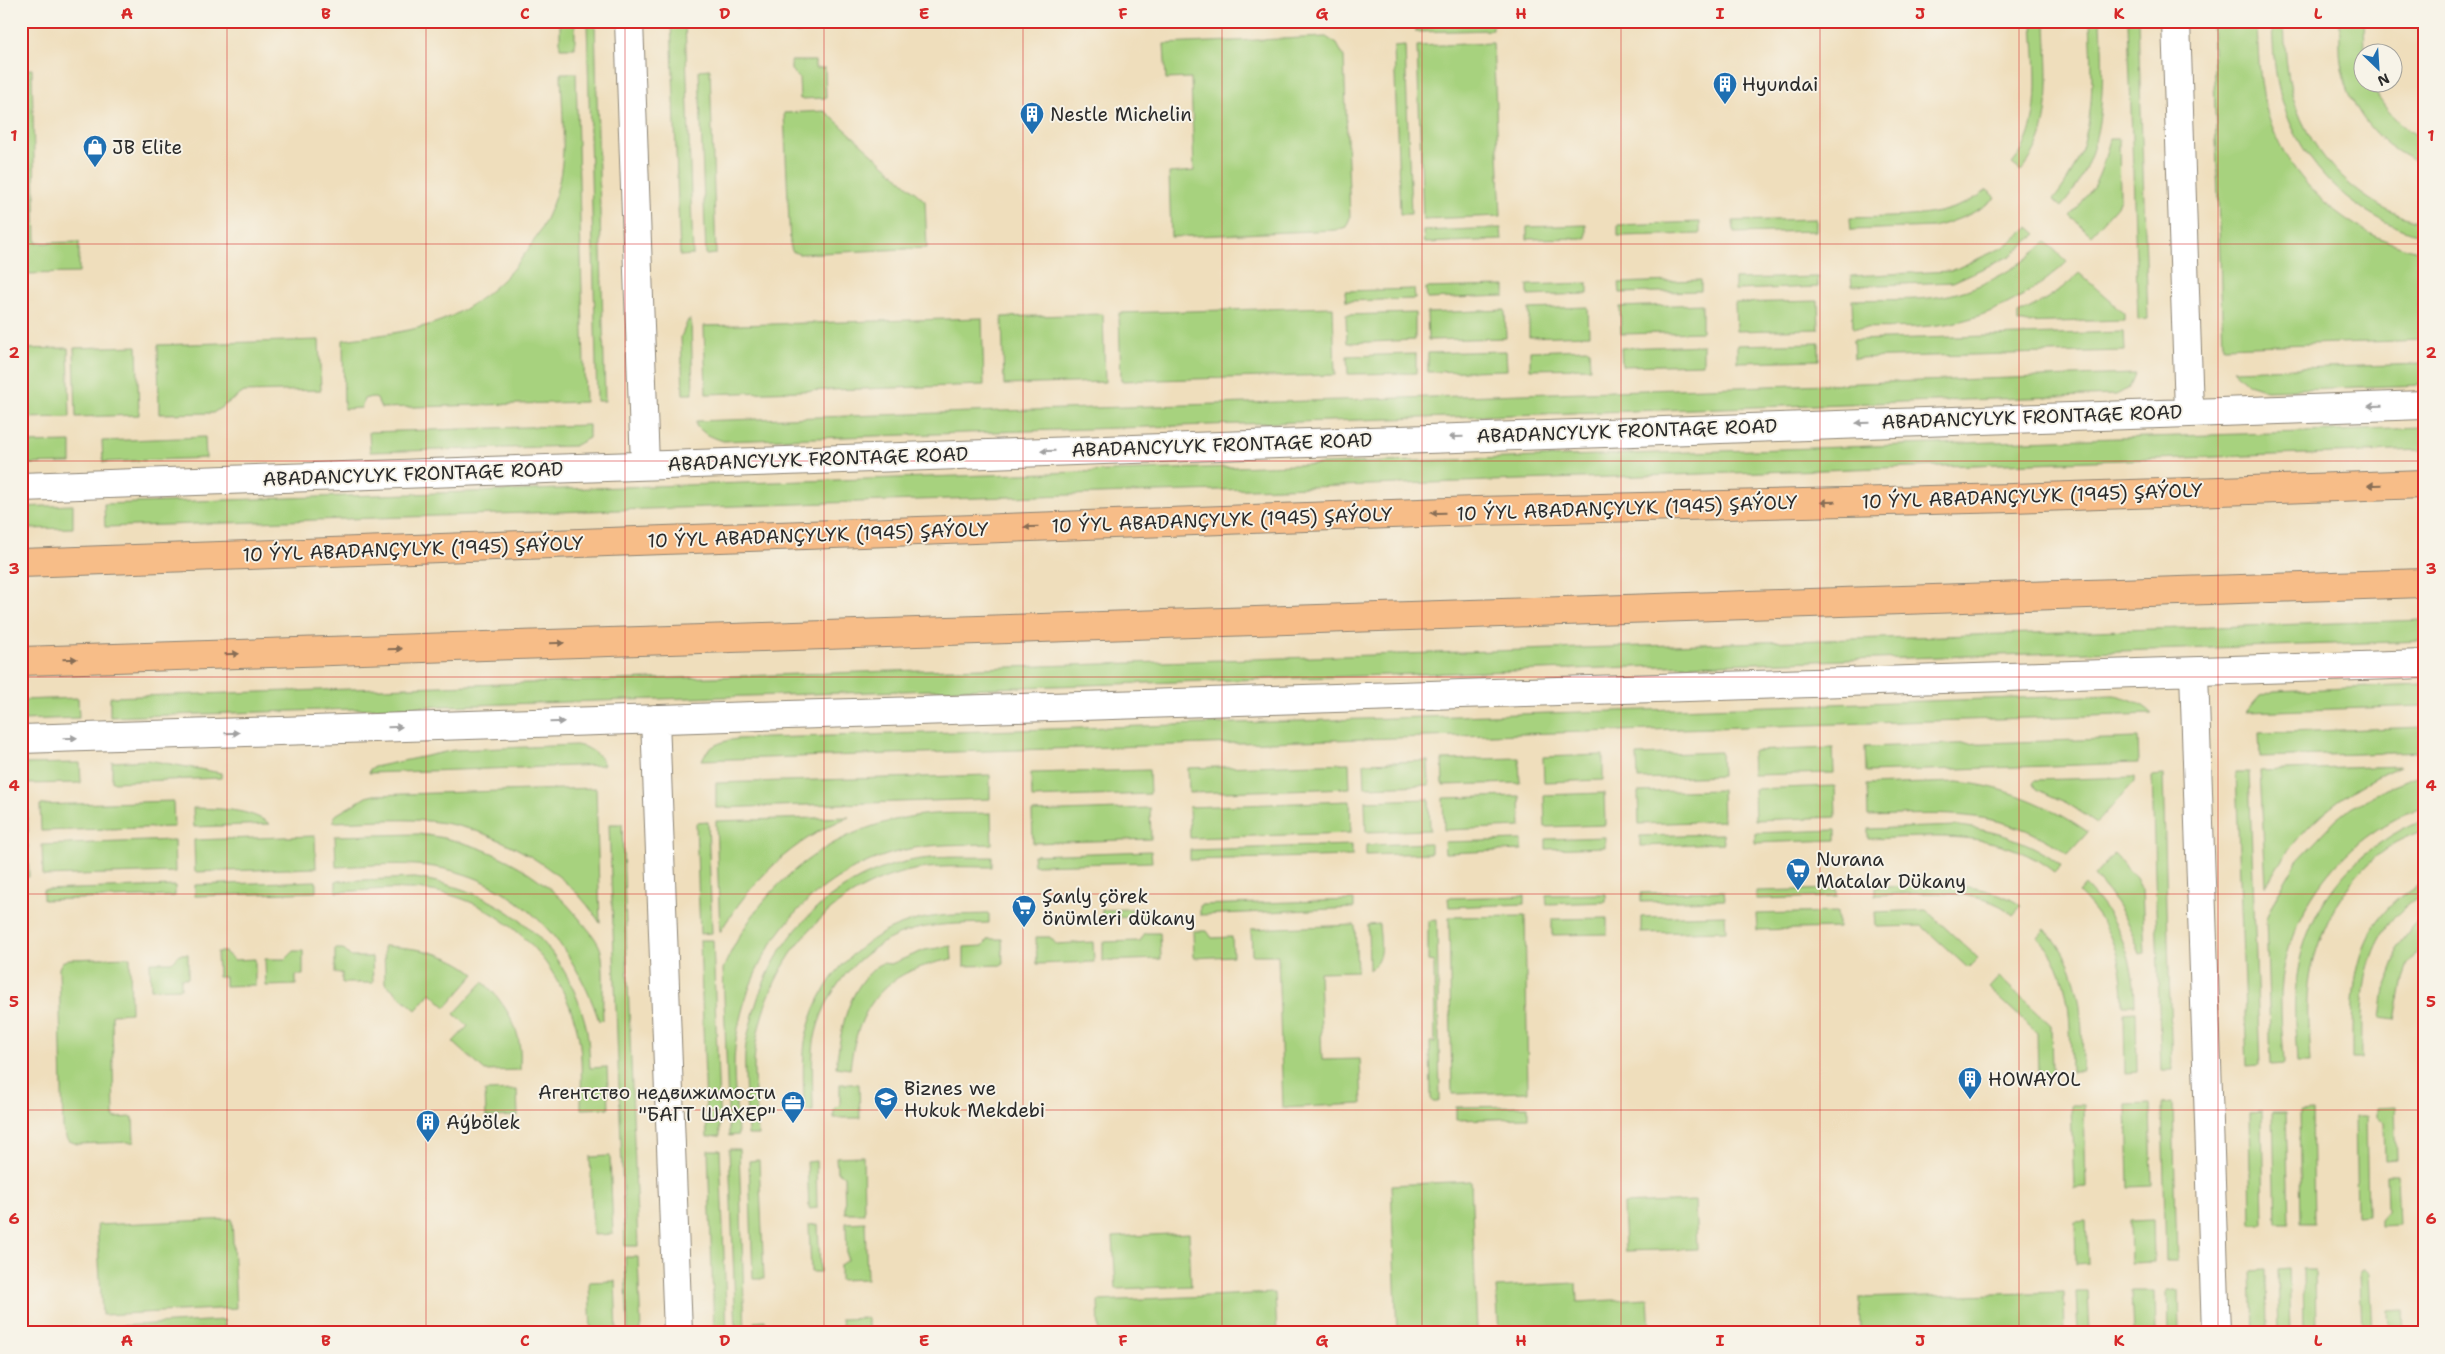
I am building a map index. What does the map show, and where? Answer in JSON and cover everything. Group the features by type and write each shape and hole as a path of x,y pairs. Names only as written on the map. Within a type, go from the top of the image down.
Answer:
{"main road":[{"name":"10 ÝYL ABADANÇYLYK (1945) ŞAÝOLY","path":"21,563 1476,511 2023,497 2424,484"},
{"path":"21,661 1769,602 2424,583"}],"street":[{"path":"629,21 645,466"},
{"path":"2176,21 2189,411"},
{"name":"ABADANCYLYK FRONTAGE ROAD","path":"21,487 2189,411 2424,405"},
{"path":"21,740 656,718 2424,664"},
{"path":"2194,672 2216,1333"},
{"path":"656,718 678,1333"}],"green space":[{"path":"560,21 575,21 575,48 560,48"},
{"path":"587,21 595,21 605,401 597,401"},
{"path":"671,21 685,21 693,255 680,256"},
{"path":"791,21 823,21 823,24 814,25 813,32 789,33"},
{"path":"1416,21 1493,21 1493,30 1416,32"},
{"path":"2033,21 2046,21 2047,100 2040,138 2032,155 2021,171 2012,164 2022,149 2034,114 2036,77"},
{"path":"2090,21 2101,21 2102,95 2099,119 2095,143 2087,165 2076,187 2061,207 2053,200 2068,180 2078,159 2090,115 2092,70"},
{"path":"2128,21 2138,21 2148,319 2138,320"},
{"path":"2212,21 2257,21 2260,76 2266,108 2275,135 2288,159 2305,182 2347,220 2371,234 2397,245 2424,252 2424,340 2223,347"},
{"path":"2272,21 2284,21 2287,69 2293,97 2301,119 2312,140 2326,160 2360,193 2380,206 2401,216 2424,223 2424,236 2399,228 2376,217 2355,203 2335,187 2303,147 2291,124 2279,90 2274,61"},
{"path":"2340,21 2364,21 2365,42 2352,42 2352,92 2375,92 2399,123 2424,139 2424,164 2408,158 2381,139 2360,114 2346,84 2340,51"},
{"path":"1326,37 1337,44 1344,57 1350,218 1346,227 1336,230 1171,237 1169,173 1194,171 1191,78 1166,79 1164,44"},
{"path":"1493,43 1501,216 1423,219 1417,46"},
{"path":"1405,46 1411,214 1400,214 1394,47"},
{"path":"791,61 815,61 815,68 825,68 826,98 800,99 799,78 791,70"},
{"path":"32,69 36,243 79,242 79,273 21,274 21,70"},
{"path":"710,69 716,254 706,255 699,70"},
{"path":"561,73 576,73 585,402 381,408 377,399 371,397 364,399 361,408 344,409 343,340 410,330 454,315 494,288 527,251 551,208 561,172 563,130"},
{"path":"825,111 925,201 927,248 799,254 792,251 790,244 784,113"},
{"path":"2110,139 2119,139 2120,198 2117,206 2091,235 2070,216 2092,188 2100,172"},
{"path":"1987,190 1996,197 1989,203 1974,212 1942,225 1933,227 1851,230 1850,218 1922,215 1939,212 1972,200"},
{"path":"1816,219 1816,231 1734,233 1733,221"},
{"path":"1700,222 1700,234 1618,236 1618,225"},
{"path":"1586,225 1586,238 1527,239 1527,227"},
{"path":"2029,227 2037,234 2010,256 1953,282 1852,286 1851,276 1951,271 2004,247"},
{"path":"1501,228 1502,240 1424,243 1423,231"},
{"path":"2046,242 2067,262 2040,285 2008,304 1973,318 1938,325 1853,328 1852,300 1927,298 1967,290 1996,278 2023,261"},
{"path":"2079,273 2124,313 2124,320 2018,323 2018,314 2050,296"},
{"path":"1818,277 1818,287 1735,290 1735,279"},
{"path":"1701,280 1701,291 1620,293 1619,283"},
{"path":"1588,283 1588,294 1528,296 1528,285"},
{"path":"1505,286 1505,296 1427,299 1426,288"},
{"path":"1414,289 1415,299 1346,301 1345,291"},
{"path":"1818,301 1819,329 1736,331 1735,303"},
{"path":"1702,304 1702,332 1621,334 1620,307"},
{"path":"1333,307 1335,375 1121,381 1119,313"},
{"path":"1588,307 1589,335 1529,337 1529,309"},
{"path":"1505,310 1506,338 1428,340 1427,313"},
{"path":"1415,313 1415,340 1347,343 1346,315"},
{"path":"1103,314 1105,382 1004,385 1002,317"},
{"path":"982,318 984,385 706,394 704,326"},
{"path":"688,320 691,320 693,394 683,394 681,337"},
{"path":"2124,332 2125,351 1854,358 1853,340"},
{"path":"319,340 321,390 244,392 213,413 159,414 158,345"},
{"path":"1819,343 1819,360 1737,362 1737,345"},
{"path":"1703,345 1703,364 1622,366 1621,348"},
{"path":"137,346 139,415 76,417 74,348"},
{"path":"68,348 70,417 21,418 21,349"},
{"path":"1589,349 1590,368 1530,369 1530,351"},
{"path":"1506,351 1507,370 1428,372 1428,353"},
{"path":"1416,354 1416,373 1348,374 1347,356"},
{"path":"2424,364 2424,385 2267,390 2248,384 2233,370"},
{"path":"2135,374 2129,388 2116,395 723,441 707,435 696,426 696,421"},
{"path":"589,425 589,438 574,446 370,452 369,432"},
{"path":"2424,428 2424,450 105,527 104,504"},
{"path":"205,437 206,458 103,462 102,441"},
{"path":"71,442 71,463 21,464 21,443"},
{"path":"73,505 73,528 21,529 21,507"},
{"path":"2424,620 2424,641 110,717 110,697"},
{"path":"2424,685 2424,706 2246,712 2259,697 2274,691"},
{"path":"2114,695 2135,701 2153,714 702,760 707,751 716,745 737,739"},
{"path":"78,698 79,718 21,720 21,700"},
{"path":"2424,727 2424,752 2260,757 2259,733"},
{"path":"2138,738 2139,763 1866,772 1865,747"},
{"path":"576,745 593,751 600,757 604,765 369,773 370,769 374,767 455,750"},
{"path":"1833,748 1834,773 1753,775 1752,751"},
{"path":"1721,752 1722,776 1638,779 1637,755"},
{"path":"1603,755 1603,780 1544,782 1543,757"},
{"path":"1519,758 1520,783 1443,785 1442,760"},
{"path":"148,760 221,773 221,778 112,782 112,762"},
{"path":"1428,761 1429,785 1365,787 1364,763"},
{"path":"80,763 81,783 21,784 21,764"},
{"path":"1349,763 1350,788 1189,793 1188,768"},
{"path":"2400,766 2358,788 2322,814 2292,846 2266,886 2260,771"},
{"path":"1149,770 1150,794 1032,798 1031,773"},
{"path":"2236,772 2249,772 2260,1065 2247,1066"},
{"path":"2424,773 2424,806 2396,818 2371,833 2348,852 2328,874 2311,898 2298,924 2288,952 2282,981 2281,1012 2284,1064 2271,1065 2266,918 2277,895 2297,861 2336,820 2351,808 2386,788"},
{"path":"990,775 990,799 716,808 716,783"},
{"path":"2163,775 2172,1071 2161,1071 2152,776"},
{"path":"2134,777 2134,782 2097,823 2067,803 2036,789 2032,783 2035,780"},
{"path":"1957,782 1975,784 2026,798 2058,813 2088,832 2068,854 2044,839 2020,828 1996,821 1947,815 1868,816 1867,785"},
{"path":"1835,786 1836,817 1755,820 1754,789"},
{"path":"596,788 600,923 587,904 553,872 511,846 489,836 466,828 431,821 334,822 334,816 366,797 374,795"},
{"path":"1722,790 1723,821 1639,824 1638,792"},
{"path":"1604,793 1605,825 1545,827 1544,795"},
{"path":"1520,796 1521,827 1444,830 1443,798"},
{"path":"1429,799 1430,830 1366,832 1365,801"},
{"path":"173,801 174,827 41,831 40,805"},
{"path":"1350,801 1351,833 1190,838 1189,807"},
{"path":"21,805 27,805 28,832 21,832"},
{"path":"193,808 243,812 270,824 194,827"},
{"path":"1150,808 1151,839 1033,843 1032,812"},
{"path":"991,813 992,844 926,846 905,850 871,861 839,877 812,897 788,921 768,949 753,980 742,1013 734,1059 738,1135 729,1136 723,969 738,939 755,912 775,888 798,867 824,849 852,834 882,823 915,816"},
{"path":"849,817 810,837 775,864 745,896 720,932 716,821"},
{"path":"2424,819 2424,830 2392,845 2369,863 2343,894 2333,911 2317,949 2309,986 2310,1063 2297,1063 2296,984 2301,956 2310,930 2322,906 2337,884 2355,864 2376,846 2399,831"},
{"path":"708,822 712,933 700,934 696,823"},
{"path":"609,824 622,824 638,1246 625,1246"},
{"path":"1959,826 2013,838 2038,849 2061,865 2054,872 2033,858 2011,848 1965,838 1868,839 1868,829"},
{"path":"1836,830 1836,840 1755,843 1755,833"},
{"path":"418,834 465,843 509,861 548,887 566,904 593,936 601,951 603,1020 599,1021 587,990 572,962 553,936 532,913 507,895 480,880 449,870 406,864 336,867 335,836"},
{"path":"1723,834 1724,843 1640,846 1640,836"},
{"path":"315,836 316,868 195,872 194,840"},
{"path":"1605,837 1605,847 1546,849 1546,839"},
{"path":"174,840 175,872 43,876 42,845"},
{"path":"1522,840 1522,850 1445,853 1444,842"},
{"path":"1431,843 1431,853 1366,855 1366,845"},
{"path":"21,845 28,845 29,877 21,877"},
{"path":"1352,845 1352,856 1190,860 1190,850"},
{"path":"1151,851 1152,862 1034,865 1033,855"},
{"path":"2114,854 2136,878 2142,890 2145,953 2140,954 2122,912 2094,876"},
{"path":"992,857 992,867 929,868 909,871 878,881 850,895 826,914 804,937 786,962 771,990 761,1020 754,1061 758,1135 748,1135 745,1083 747,1038 762,988 774,962 789,938 808,917 829,899 852,883 877,871 905,862 926,858"},
{"path":"415,878 445,884 500,906 523,923 543,942 561,965 575,992 586,1027 590,1068 607,1067 609,1108 581,1109 580,1042 569,1005 556,978 539,954 519,933 496,916 470,902 442,893 412,889 336,892 336,881"},
{"path":"316,881 316,892 195,896 195,885"},
{"path":"2424,881 2424,893 2403,909 2387,926 2376,945 2364,988 2362,1059 2352,1059 2353,1006 2355,981 2360,958 2369,936 2382,916 2400,897"},
{"path":"1947,885 1976,888 1995,893 2021,906 2013,915 2000,906 1966,896 1928,893 1875,895 1875,887"},
{"path":"2085,885 2107,911 2122,940 2132,971 2135,1005 2123,1005 2118,958 2107,931 2099,918 2078,893"},
{"path":"175,886 175,896 43,900 43,890"},
{"path":"1837,889 1837,897 1756,899 1756,891"},
{"path":"1724,891 1725,900 1641,902 1641,893"},
{"path":"1606,894 1606,902 1547,904 1546,895"},
{"path":"1525,896 1525,904 1449,907 1448,898"},
{"path":"1354,900 1354,908 1200,915 1200,905"},
{"path":"1149,908 1149,917 1102,918 1102,910"},
{"path":"1926,910 1978,958 1968,968 1922,926 1876,927 1875,912"},
{"path":"1838,912 1838,928 1757,930 1756,914"},
{"path":"989,914 989,923 937,925 906,932 873,949 858,961 834,990 825,1006 814,1042 812,1068 813,1111 804,1111 803,1068 805,1042 819,999 830,980 844,963 860,948 879,935 899,926 938,916"},
{"path":"1725,915 1726,931 1641,933 1641,917"},
{"path":"1525,916 1528,1092 1452,1094 1449,917"},
{"path":"2424,917 2424,944 2408,965 2403,979 2395,1020 2381,1018 2385,988 2396,959 2397,947 2413,925"},
{"path":"1607,918 1607,934 1552,935 1552,919"},
{"path":"1437,920 1440,1098 1438,1102 1433,1102 1431,1098 1430,1042 1435,1042 1434,962 1428,961 1428,921"},
{"path":"1379,924 1379,956 1374,966 1369,970 1368,925"},
{"path":"1355,925 1357,971 1319,972 1322,1060 1360,1059 1362,1104 1283,1108 1278,955 1252,955 1251,929"},
{"path":"2045,929 2058,944 2074,978 2081,1014 2083,1071 2071,1071 2069,1017 2064,983 2049,951 2038,937"},
{"path":"1193,931 1207,931 1212,938 1232,937 1233,956 1194,958"},
{"path":"1145,933 1160,933 1161,959 1103,961 1103,942 1140,941"},
{"path":"1036,937 1050,937 1056,944 1093,942 1094,962 1037,964"},
{"path":"988,939 1002,939 1003,965 964,966 964,947 983,946"},
{"path":"700,940 713,940 720,1136 707,1137"},
{"path":"384,946 432,952 454,961 475,974 446,1007 431,993 416,1010 385,983"},
{"path":"951,946 952,960 933,963 905,974 879,993 862,1020 850,1069 836,1067 840,1038 848,1009 853,996 870,973 882,963 891,964 925,950"},
{"path":"335,949 343,949 351,957 372,957 373,983 342,983 342,973 335,973"},
{"path":"294,951 303,951 303,975 296,975 296,985 266,986 265,959 286,959"},
{"path":"217,952 225,952 234,960 255,959 255,985 225,986 225,977 218,977"},
{"path":"180,954 188,954 188,978 181,978 181,988 151,989 150,962 172,962"},
{"path":"130,957 131,1013 112,1014 114,1118 133,1117 134,1142 77,1144 67,1140 63,1130 59,968 62,962 69,959"},
{"path":"1999,977 2051,1025 2052,1075 2038,1075 2037,1033 1989,988"},
{"path":"483,982 495,994 511,1017 520,1045 520,1070 485,1071 453,1042 468,1026 454,1014"},
{"path":"2136,1012 2137,1072 2125,1073 2124,1013"},
{"path":"840,1084 859,1084 860,1118 834,1118 834,1110 840,1104"},
{"path":"517,1090 518,1116 486,1117 485,1091"},
{"path":"2173,1103 2177,1262 2166,1262 2162,1104"},
{"path":"2150,1104 2152,1186 2129,1187 2127,1105"},
{"path":"2071,1105 2084,1105 2086,1187 2074,1188"},
{"path":"1528,1106 1528,1118 1456,1120 1456,1107"},
{"path":"2395,1107 2397,1159 2385,1160 2384,1124 2376,1117 2376,1108"},
{"path":"2312,1111 2314,1223 2301,1223 2299,1112"},
{"path":"2262,1112 2264,1224 2251,1224 2249,1113"},
{"path":"2273,1112 2286,1112 2289,1223 2276,1223"},
{"path":"2355,1116 2366,1116 2368,1215 2357,1216"},
{"path":"729,1149 739,1149 745,1333 736,1333"},
{"path":"708,1150 720,1150 727,1333 714,1333"},
{"path":"610,1156 613,1234 593,1235 590,1157"},
{"path":"863,1156 864,1213 845,1213 844,1176 837,1171 836,1157"},
{"path":"759,1160 764,1279 753,1279 749,1161"},
{"path":"816,1161 817,1208 809,1209 807,1162"},
{"path":"2386,1175 2397,1175 2399,1225 2380,1226 2380,1219 2387,1211"},
{"path":"1471,1181 1477,1333 1397,1333 1391,1185"},
{"path":"1695,1201 1697,1249 1625,1251 1623,1204"},
{"path":"232,1219 236,1308 102,1315 97,1225"},
{"path":"2153,1220 2154,1262 2131,1263 2130,1221"},
{"path":"2086,1221 2088,1263 2076,1264 2075,1222"},
{"path":"865,1222 867,1279 840,1280 840,1265 847,1260 846,1223"},
{"path":"818,1224 820,1272 811,1272 809,1225"},
{"path":"1189,1233 1191,1286 1116,1289 1113,1237"},
{"path":"625,1257 638,1257 641,1333 628,1333"},
{"path":"2364,1268 2369,1273 2372,1333 2362,1333 2360,1273"},
{"path":"2289,1269 2291,1333 2279,1333 2277,1270"},
{"path":"2303,1269 2315,1269 2316,1333 2304,1333"},
{"path":"2266,1270 2267,1333 2254,1333 2252,1271"},
{"path":"615,1281 617,1333 591,1333 589,1282"},
{"path":"1576,1283 1577,1302 1648,1298 1650,1333 1499,1333 1496,1287"},
{"path":"2167,1290 2178,1290 2179,1333 2168,1333"},
{"path":"2131,1291 2155,1291 2156,1333 2133,1333"},
{"path":"2064,1292 2065,1333 1860,1333 1859,1298"},
{"path":"2076,1292 2088,1292 2090,1333 2078,1333"},
{"path":"1275,1293 1277,1333 1099,1333 1098,1301"},
{"path":"2403,1309 2404,1333 2389,1333 2388,1310"},
{"path":"868,1318 868,1333 849,1333 842,1328 841,1319"},
{"path":"224,1320 225,1333 121,1333 120,1326"},
{"path":"765,1320 765,1333 755,1333 755,1321"}],"place":[{"name":"Hyundai","path":"1725,105"},
{"name":"Nestle Michelin","path":"1032,135"},
{"name":"JB Elite","path":"95,168"},
{"name":"Nurana Matalar Dükany","path":"1798,891"},
{"name":"Şanly çörek önümleri dükany","path":"1024,928"},
{"name":"HOWAYOL","path":"1970,1100"},
{"name":"Biznes we Hukuk Mekdebi","path":"886,1120"},
{"name":"Агентство недвижимости \"БАГТ ШАХЕР\"","path":"793,1124"},
{"name":"Aýbölek","path":"428,1143"}]}
